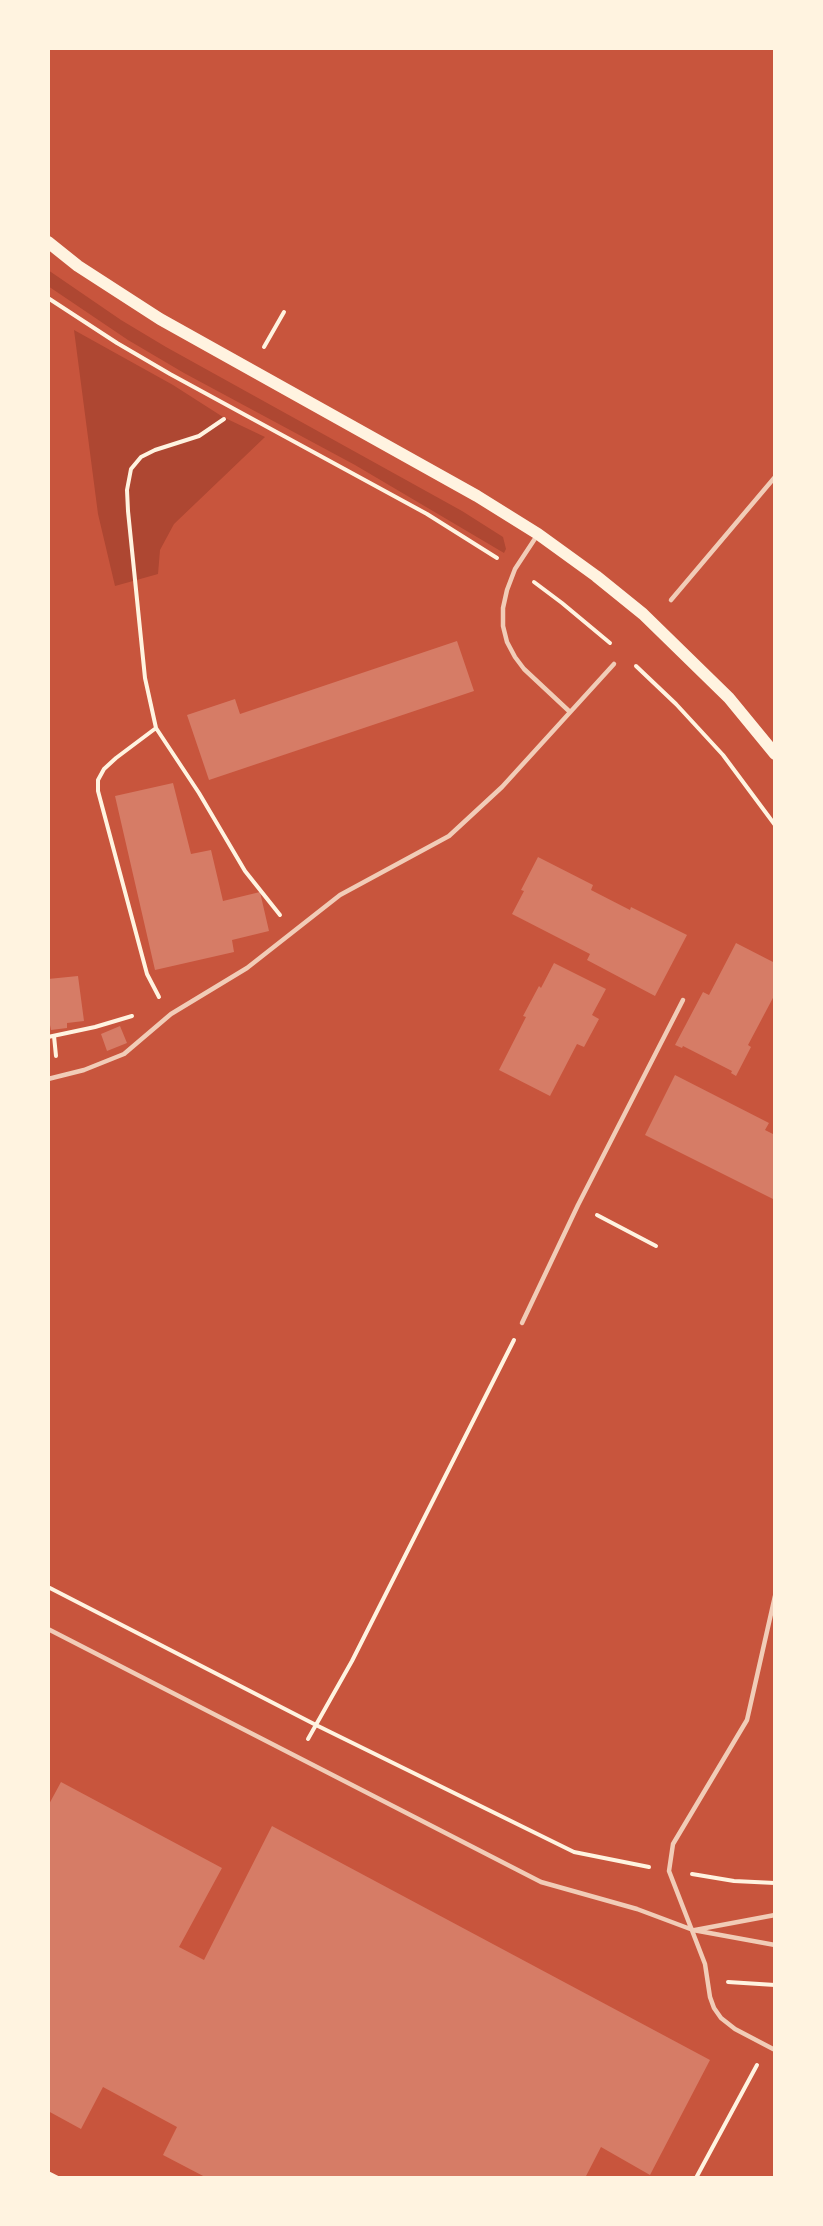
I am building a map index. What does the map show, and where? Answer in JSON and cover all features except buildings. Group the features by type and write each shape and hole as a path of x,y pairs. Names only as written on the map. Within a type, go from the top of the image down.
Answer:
{"main road":[{"path":"48,242 78,266 160,319 477,495 538,534 644,614 729,698 775,754"}],"lane":[{"path":"671,600 775,477"},
{"path":"538,534 515,569 507,590 503,608 503,626 507,642 524,669 570,712"},
{"path":"48,1078 84,1070 124,1054 171,1014 247,968 340,895 449,836 502,787 614,663"},
{"path":"522,1323 578,1205 683,1000"},
{"path":"775,1596 747,1719 674,1844 669,1871 705,1964 714,2008 721,2018 735,2029 775,2050"},
{"path":"48,1629 541,1882 637,1909 693,1930 775,1945"},
{"path":"693,1930 775,1915"}],"path":[{"path":"48,298 162,369 417,508 500,560"},
{"path":"264,347 284,312"},
{"path":"224,419 199,436 155,450 141,457 131,469 127,490 145,678 156,728 245,871 294,932"},
{"path":"529,579 617,649"},
{"path":"632,662 704,733 747,785 775,825"},
{"path":"156,728 104,769 98,780 98,790 147,974 155,992 171,1014"},
{"path":"48,1037 95,1027 142,1013 171,1014"},
{"path":"578,1205 656,1246"},
{"path":"297,1758 352,1661 522,1323"},
{"path":"48,1587 316,1725 574,1852 669,1871 734,1881 775,1883"},
{"path":"707,1981 775,1985"},
{"path":"696,2178 767,2046"},
{"path":"48,2173 58,2178"}],"shaded area":[{"path":"48,270 121,320 166,347 462,511 503,537 506,549 504,553 355,465 184,373 128,340 48,286"},
{"path":"74,330 173,385 223,417 265,437 174,524 160,550 158,574 115,586 98,514"}]}
